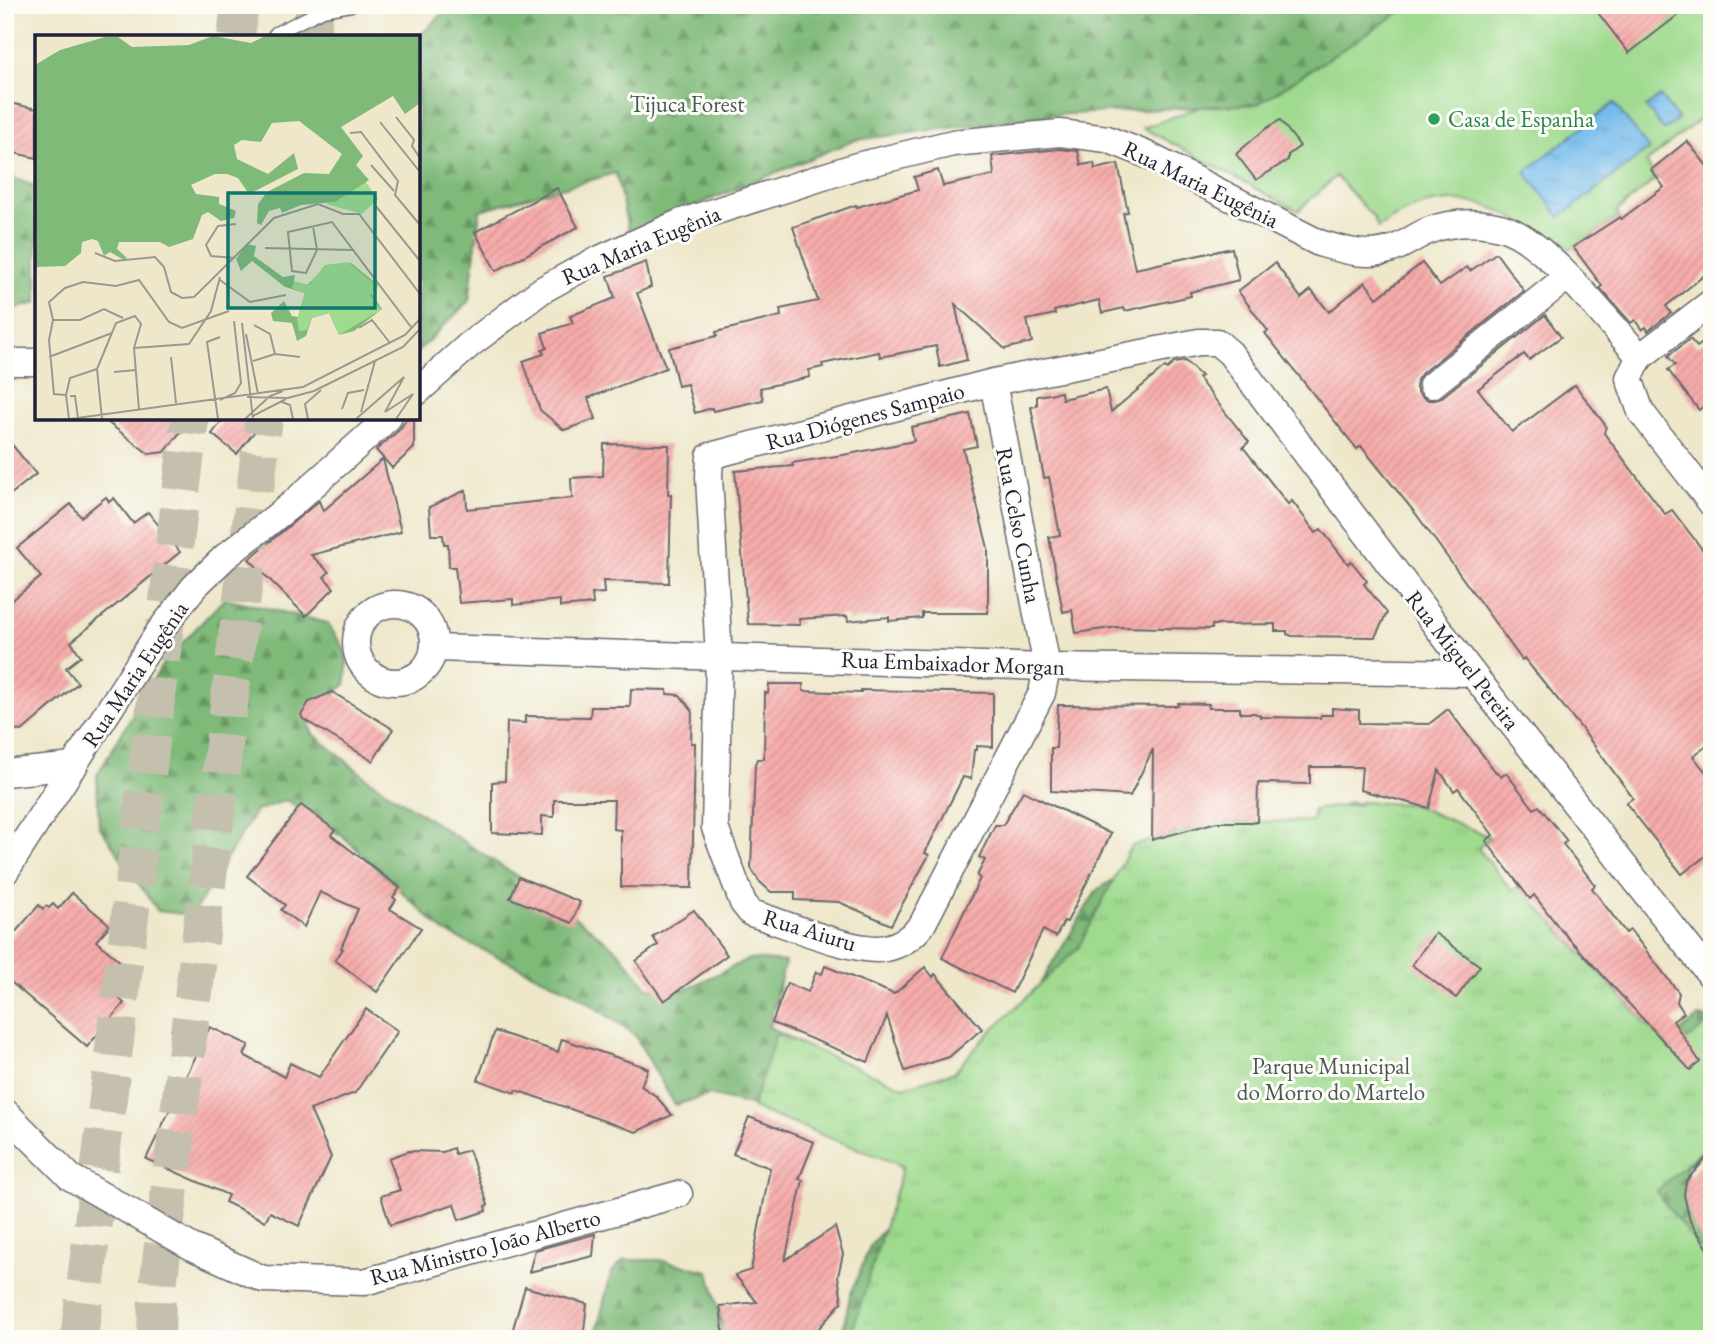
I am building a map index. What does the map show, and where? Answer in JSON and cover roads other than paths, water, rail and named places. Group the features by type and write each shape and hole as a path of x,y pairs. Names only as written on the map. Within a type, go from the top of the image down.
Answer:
{"street":[{"name":"Rua Maria Eugênia","path":"420,389 469,345 542,290 591,263 679,223 857,166 954,143 1060,133 1107,139 1145,154 1319,243 1349,252 1370,254 1392,249 1430,230 1452,224 1477,224 1509,230 1532,243 1640,357"},
{"path":"1432,385 1567,277"},
{"path":"1712,302 1640,357 1629,378 1641,412 1712,504"},
{"name":"Rua Diógenes Sampaio","path":"719,657 710,456 993,382 1199,342 1217,342"},
{"name":"Rua Miguel Pereira","path":"1217,342 1230,353 1472,673 1712,977"},
{"path":"5,362 35,362"},
{"name":"Rua Celso Cunha","path":"993,382 1047,667"},
{"name":"Rua Maria Eugênia","path":"5,872 159,632 194,587 225,556 291,505 386,420"},
{"name":"Rua Embaixador Morgan","path":"434,648 1047,667 1472,673"},
{"name":"Rua Aiuru","path":"719,657 715,828 743,903 751,913 852,946 885,948 912,936 922,925 1042,693 1047,667"},
{"path":"5,773 74,766"},
{"name":"Rua Ministro João Alberto","path":"5,1112 70,1177 192,1247 263,1279 364,1282 679,1194"}],"lane":[{"path":"274,35 323,10 351,5"}],"water":[{"path":"1660,96 1678,119 1664,130 1646,107"},
{"path":"1614,103 1649,149 1560,217 1525,172"}],"tunnel":[{"path":"236,35 240,5"},
{"path":"311,35 315,5"},
{"path":"79,1339 190,420"},
{"path":"156,1339 157,1294 264,420"}],"place":[{"name":"Casa de Espanha","path":"1434,119"}],"park label":[{"name":"Tijuca Forest","path":"687,104"},
{"name":"Parque Municipal do Morro do Martelo","path":"1331,1079"}]}
